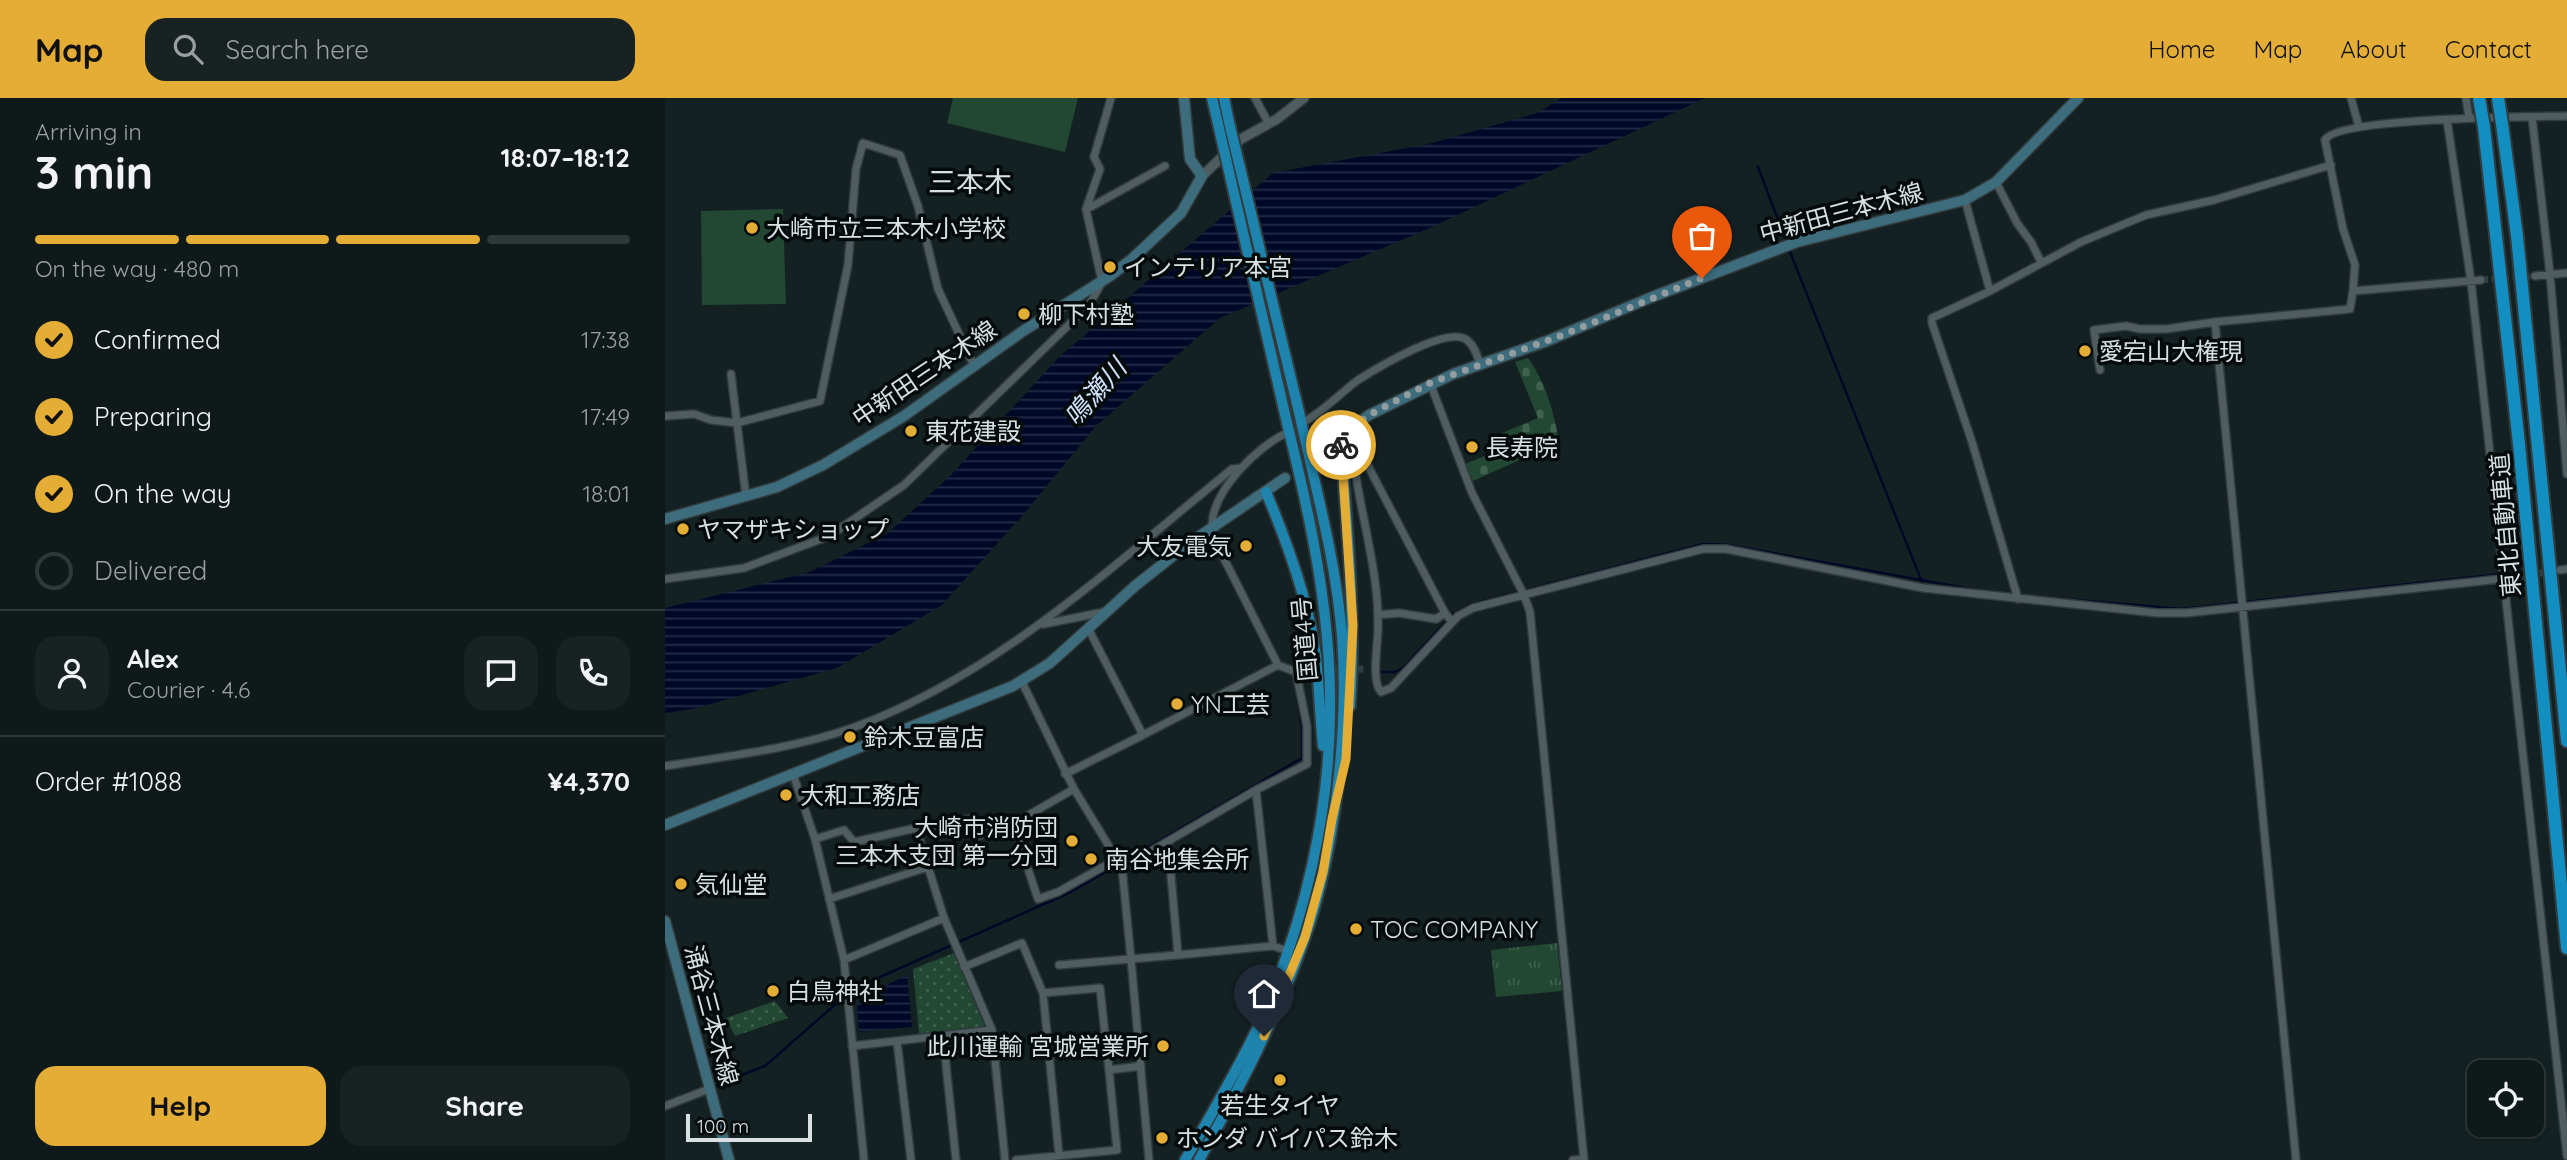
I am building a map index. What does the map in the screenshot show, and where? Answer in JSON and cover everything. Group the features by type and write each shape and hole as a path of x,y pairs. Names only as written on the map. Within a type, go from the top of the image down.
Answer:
{"highway":[{"name":"国道4号","path":"1199,1160 1242,1084 1300,950 1323,872 1340,759 1344,698 1342,636 1335,578 1301,417 1223,123 1212,98"},
{"name":"国道4号","path":"1185,1160 1227,1088 1259,1025 1288,951 1311,866 1325,774 1330,696 1326,630 1314,542 1223,123 1224,98"},
{"name":"東北自動車道","path":"2479,98 2519,444 2567,948"},
{"name":"東北自動車道","path":"2498,98 2517,236 2567,741"},
{"path":"1332,819 1346,759 1354,651 1353,600 1340,436"},
{"path":"1266,492 1292,565 1315,653 1325,774"}],"main road":[{"path":"1184,98 1190,159 1202,176"},
{"name":"中新田三本木線","path":"1322,450 1369,415 1430,383 1547,341 1791,244 1965,200 1996,181 2078,98"},
{"name":"中新田三本木線","path":"665,519 777,487 823,465 904,416 1023,331 1102,282 1132,259 1181,213 1202,176"},
{"path":"665,825 1013,686 1050,663 1154,570 1285,478"},
{"name":"涌谷三本木線","path":"665,921 729,1160"}],"street":[{"path":"665,579 744,568 829,536 904,485 1089,305 1102,282 1086,209 1100,169 1094,157 1111,98"},
{"path":"1255,98 1268,122"},
{"path":"1202,176 1241,139 1277,119 1304,98"},
{"path":"2351,98 2359,127"},
{"path":"2466,98 2469,118"},
{"path":"2101,370 2094,330 2126,326 2166,329 2350,309 2355,265 2343,229 2325,140 2327,135 2359,127 2469,118 2567,116"},
{"path":"2532,117 2566,430 2567,474"},
{"path":"2447,120 2471,281 2567,1156"},
{"path":"665,416 694,414 711,420 737,423 820,401 848,265 856,169 863,143 900,155 918,206 938,289 974,366"},
{"path":"2017,596 1932,318 1990,291 2041,262 2146,215 2214,200 2331,165"},
{"path":"1086,209 1165,166"},
{"path":"1996,181 2041,262"},
{"path":"1965,200 1990,291"},
{"path":"2535,276 2567,273"},
{"path":"2353,291 2481,280"},
{"path":"2215,322 2296,1160"},
{"path":"1301,417 1358,381 1442,338 1459,337 1467,340 1474,348 1480,364"},
{"path":"731,374 746,497"},
{"path":"1430,383 1472,493 1530,612 1584,1159 1573,1160"},
{"path":"1288,427 1241,468 1221,497 1212,516 1211,528 1278,665 1296,672 1310,670"},
{"path":"1350,429 1449,618"},
{"path":"1355,441 1357,478 1374,575 1378,615 1371,669 1381,692 1386,691 1449,618"},
{"path":"665,766 794,745 853,727 925,695 1040,625 1232,469 1241,468"},
{"path":"1378,615 1399,613 1436,619 1449,618 1522,592 1689,552 1717,549 1923,588 2157,613 2187,613 2241,604 2519,577"},
{"path":"1040,625 1106,612"},
{"path":"1089,630 1143,735"},
{"path":"1065,774 1278,665"},
{"path":"1013,824 1038,899 1168,842 1256,790 1307,764 1307,726 1296,672"},
{"path":"1021,680 1065,774 1119,863 1131,959 1149,1160"},
{"path":"793,774 815,839 844,960 864,1160"},
{"path":"815,839 844,830 853,842 969,819 975,837 1013,824 1074,789"},
{"path":"1256,790 1273,946"},
{"path":"916,828 944,918 992,1030 1005,1160"},
{"path":"1168,842 1178,956"},
{"path":"829,899 928,867"},
{"path":"844,960 944,918"},
{"path":"964,967 1022,943 1043,993 1059,1155"},
{"path":"1059,965 1273,946 1288,951"},
{"path":"1016,1160 1117,1150 1100,988 1043,993"},
{"path":"852,1046 992,1030"},
{"path":"943,1036 956,1160"},
{"path":"897,1041 911,1160"},
{"path":"1109,1070 1141,1066"},
{"path":"665,1106 709,1089"}],"green space":[{"path":"953,98 1078,98 1065,152 947,123"},
{"path":"783,209 786,304 702,305 701,211"},
{"path":"1528,358 1540,377 1548,398 1559,442 1473,481 1465,464 1494,452 1488,439 1538,418 1515,362"},
{"path":"1557,943 1562,991 1496,997 1491,950"},
{"path":"954,953 985,1027 919,1034 913,969"},
{"path":"775,1001 788,1018 735,1036 726,1018"}],"water":[{"name":"鳴瀬川","path":"1562,98 1705,98 1432,227 1220,318 1096,426 1023,515 942,605 837,668 693,709 665,713 665,608 810,572 888,533 949,477 1059,357 1273,173 1428,144 1537,113"},
{"path":"907,975 912,1027 859,1032 857,1008 860,998"}],"waterway":[{"path":"1758,167 1785,238"},
{"path":"1790,252 1922,582"},
{"path":"1380,672 1395,672 1403,668 1453,614 1469,605 1703,544 1729,545 1976,590"},
{"path":"2041,597 2182,609 2501,574"},
{"path":"1301,678 1310,674"},
{"path":"714,1086 765,1066 853,989 1071,892 1302,758 1302,727 1295,681"}],"tunnel":[{"path":"2481,280 2535,276"},
{"path":"2519,577 2552,571"},
{"path":"1325,670 1367,669"}],"way so far":[{"path":"1341,445 1340,436 1369,415 1430,383 1527,349 1702,278"}],"place":[{"name":"大崎市立三本木小学校","path":"752,228"},
{"name":"インテリア本宮","path":"1110,267"},
{"name":"柳下村塾","path":"1024,314"},
{"name":"愛宕山大権現","path":"2085,351"},
{"name":"東花建設","path":"911,431"},
{"name":"長寿院","path":"1472,447"},
{"name":"ヤマザキショップ","path":"683,529"},
{"name":"大友電気","path":"1246,546"},
{"name":"YN工芸","path":"1177,704"},
{"name":"鈴木豆富店","path":"850,737"},
{"name":"大和工務店","path":"786,795"},
{"name":"大崎市消防団 三本木支団 第一分団","path":"1072,841"},
{"name":"南谷地集会所","path":"1091,859"},
{"name":"気仙堂","path":"681,884"},
{"name":"TOC COMPANY","path":"1356,929"},
{"name":"白鳥神社","path":"773,991"},
{"name":"此川運輸 宮城営業所","path":"1163,1046"},
{"name":"若生タイヤ","path":"1280,1080"},
{"name":"ホンダ バイパス鈴木","path":"1162,1138"}],"district":[{"name":"三本木","path":"970,181"}],"route":[{"path":"1264,1036 1305,937 1323,872 1346,759 1354,651 1353,600 1341,445"}]}
